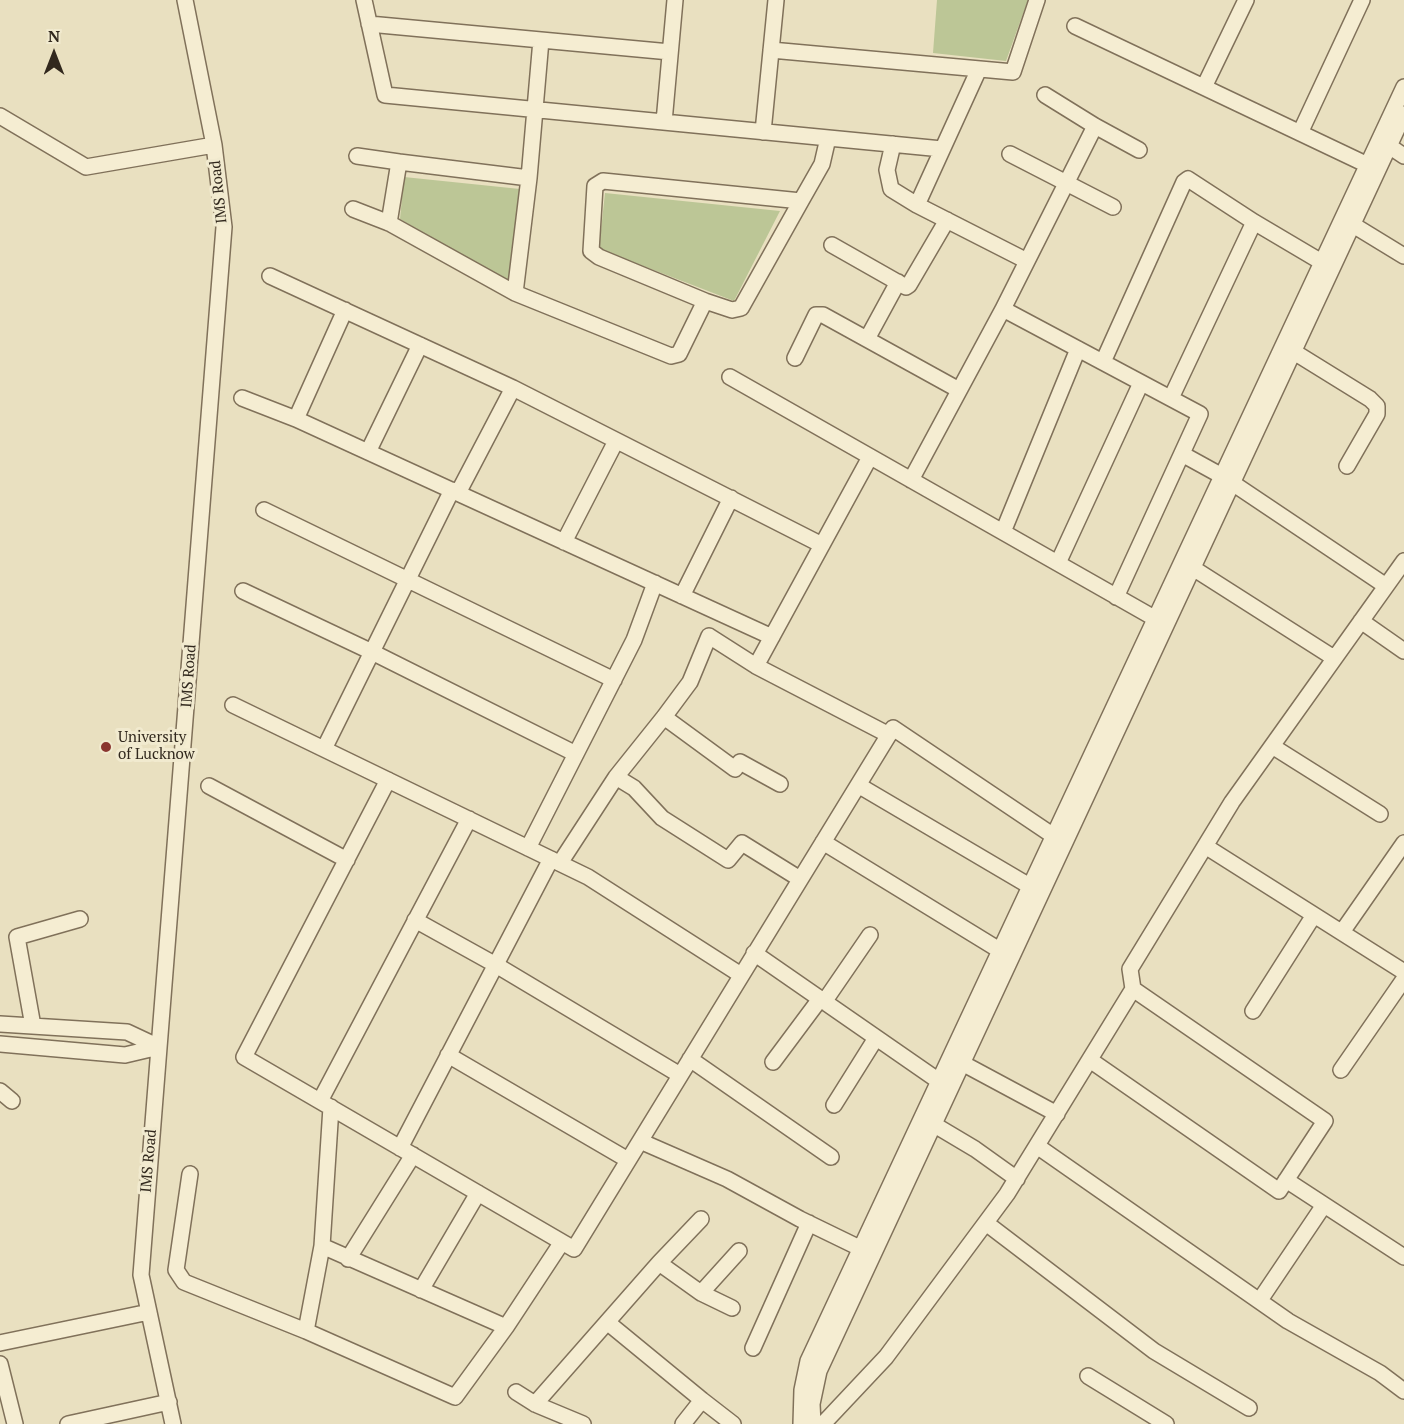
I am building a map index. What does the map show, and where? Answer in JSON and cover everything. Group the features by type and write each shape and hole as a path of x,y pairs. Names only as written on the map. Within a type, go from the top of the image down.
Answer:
{"street":[{"name":"IMS Road","path":"173,1424 141,1275 224,227 214,145 185,0"},
{"path":"364,0 385,95 942,149"},
{"path":"664,122 675,0"},
{"path":"763,132 776,0"},
{"path":"771,50 1013,72 1037,0"},
{"path":"1204,87 1246,0"},
{"path":"1300,133 1362,0"},
{"path":"369,24 670,52"},
{"path":"1076,26 1373,167"},
{"path":"515,293 529,178 541,40"},
{"path":"917,205 979,69"},
{"path":"813,1424 812,1404 819,1371 867,1251 1373,167 1404,87"},
{"path":"1045,95 1139,150"},
{"path":"1373,167 1389,146 1404,114"},
{"path":"0,116 86,167 214,145"},
{"path":"911,480 1003,309 1095,126"},
{"path":"801,201 603,181 595,186 591,250 599,257 705,300 732,309 741,308 822,164 828,138"},
{"path":"893,144 887,170 891,189 917,205 1027,261"},
{"path":"1389,146 1404,156"},
{"path":"1010,154 1113,207"},
{"path":"357,156 529,178"},
{"path":"389,224 399,162"},
{"path":"1103,362 1184,182 1188,179 1254,222 1327,265"},
{"path":"353,209 389,224 515,293 671,356 679,354 705,300"},
{"path":"832,245 906,287 947,220"},
{"path":"1171,398 1254,222"},
{"path":"1347,222 1404,256"},
{"path":"270,276 513,388 822,544"},
{"path":"867,339 898,282"},
{"path":"1003,309 1200,414 1116,597"},
{"path":"296,418 345,310"},
{"path":"795,358 816,315 823,315 959,390"},
{"path":"368,452 420,345"},
{"path":"1003,532 1078,349"},
{"path":"1288,349 1370,399 1377,406 1377,414 1347,466"},
{"path":"730,377 1161,621"},
{"path":"1058,563 1141,383"},
{"path":"324,749 408,580 513,388"},
{"path":"242,398 296,418 771,637"},
{"path":"564,542 616,441"},
{"path":"1182,454 1394,582"},
{"path":"756,666 870,457"},
{"path":"682,596 731,498"},
{"path":"264,510 614,680"},
{"path":"823,1424 886,1357 1017,1179 1133,989 1130,969 1232,802 1361,621 1394,582 1404,561"},
{"path":"1187,564 1334,658"},
{"path":"528,848 634,640 655,584"},
{"path":"243,591 372,652 576,754"},
{"path":"1361,621 1404,651"},
{"path":"348,1259 406,1151 448,1055 496,965 556,861 616,777 690,682 709,636 756,666 889,735"},
{"path":"233,705 588,877 741,975"},
{"path":"664,717 735,770 740,762 780,784"},
{"path":"388,780 243,1057 574,1249 893,728 1059,840"},
{"path":"1272,746 1380,813"},
{"path":"616,777 634,788 662,818 728,860 742,843 800,879"},
{"path":"858,785 1036,890"},
{"path":"209,786 347,860"},
{"path":"306,1331 322,1246 326,1104 415,920 469,819"},
{"path":"823,842 1006,955"},
{"path":"1342,932 1404,843"},
{"path":"1205,846 1404,972"},
{"path":"1253,1011 1314,915"},
{"path":"33,1026 17,937 80,919"},
{"path":"415,920 496,965 680,1075"},
{"path":"773,1062 870,935"},
{"path":"754,953 944,1085"},
{"path":"801,1424 802,1390 808,1361 933,1124 944,1085 962,1063 1006,955"},
{"path":"1341,1070 1404,979"},
{"path":"1090,1060 1279,1191 1325,1121 1133,989"},
{"path":"0,1024 127,1032 159,1047"},
{"path":"834,1105 876,1038"},
{"path":"0,1044 124,1055 159,1047"},
{"path":"448,1055 628,1160"},
{"path":"690,1059 831,1157"},
{"path":"962,1063 1057,1114"},
{"path":"933,1124 975,1149 1017,1179"},
{"path":"640,1141 727,1179 867,1251"},
{"path":"1037,1146 1288,1321 1380,1373 1404,1391"},
{"path":"190,1174 176,1270 184,1282 306,1331 455,1397 506,1327 562,1242"},
{"path":"1286,1180 1404,1257"},
{"path":"421,1290 478,1193"},
{"path":"1260,1300 1324,1205"},
{"path":"535,1404 659,1263 701,1219"},
{"path":"753,1348 809,1223"},
{"path":"986,1223 1154,1351 1249,1408"},
{"path":"322,1246 506,1327"},
{"path":"701,1293 739,1251"},
{"path":"659,1263 701,1293 732,1308"},
{"path":"0,1343 149,1312"},
{"path":"607,1322 733,1424"},
{"path":"0,1364 15,1424"},
{"path":"1088,1376 1166,1424"},
{"path":"516,1392 535,1404 583,1424"},
{"path":"683,1424 702,1400"},
{"path":"68,1424 169,1402"}],"green space":[{"path":"937,0 1028,0 1006,61 933,53"},
{"path":"404,177 520,189 509,282 400,219"},
{"path":"605,193 780,211 734,301 599,249"}],"place":[{"name":"University of Lucknow","path":"106,747"}]}
